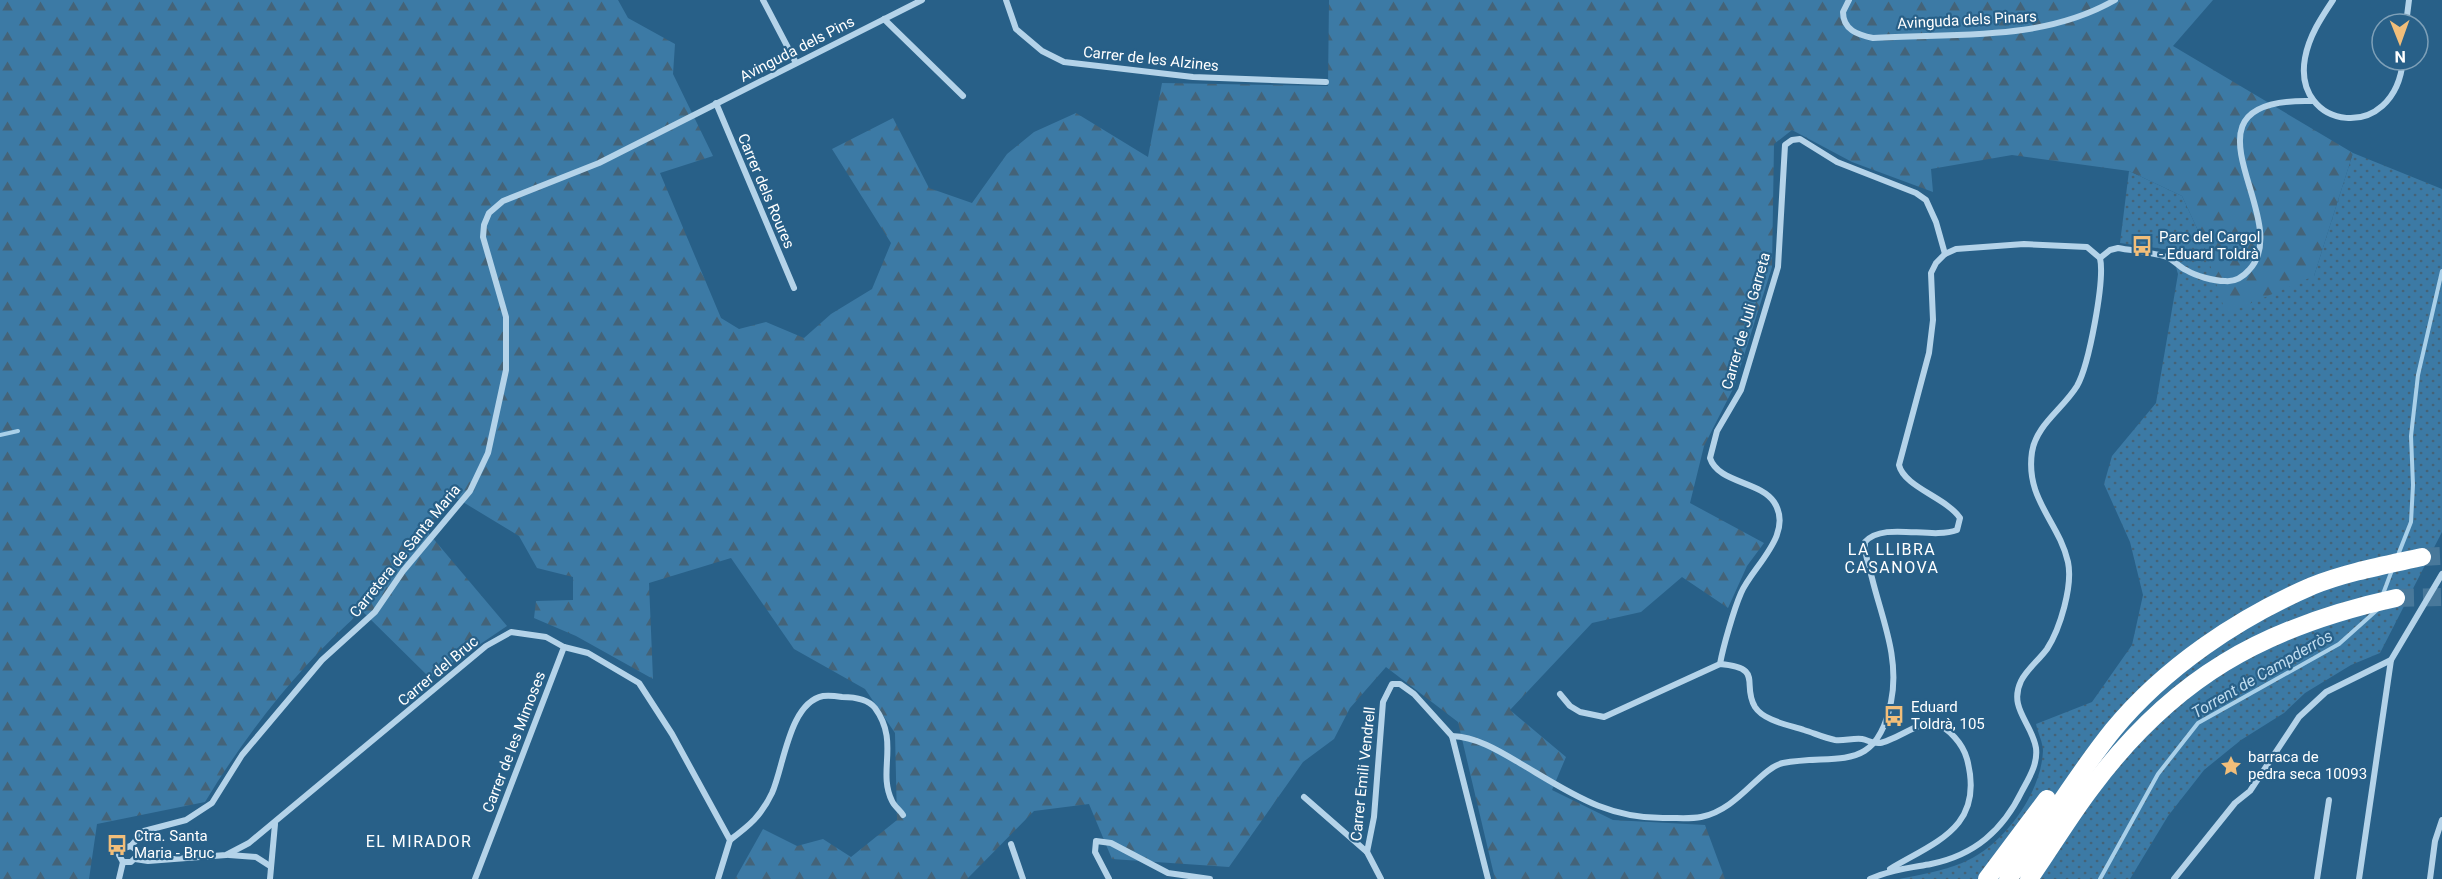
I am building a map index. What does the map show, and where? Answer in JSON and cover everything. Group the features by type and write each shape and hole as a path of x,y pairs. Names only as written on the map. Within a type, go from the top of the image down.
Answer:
{"highway":[{"path":"1987,879 2058,784 2168,674 2255,614 2314,586 2422,557"},
{"path":"2030,879 2108,767 2144,725 2193,682 2267,638 2342,610 2396,598"},
{"path":"2008,879 2062,796 2115,728"},
{"path":"2045,879 2075,813"}],"street":[{"path":"763,0 796,63"},
{"name":"Avinguda dels Pins","path":"716,103 922,0"},
{"name":"Carrer de les Alzines","path":"1006,0 1016,29 1042,51 1064,62 1193,77 1326,81"},
{"name":"Avinguda dels Pinars","path":"1849,0 1843,12 1846,26 1855,34 1873,38 2040,29 2082,17 2115,0"},
{"path":"2333,0 2315,29 2304,59 2306,88 2312,100 2327,112 2346,117 2366,118 2383,107 2395,90 2400,72"},
{"path":"884,19 963,96"},
{"path":"2100,258 2110,250 2118,248 2169,258 2186,271 2205,278 2226,281 2236,280 2246,274 2254,265 2259,239 2242,153 2242,126 2248,116 2271,102 2312,100"},
{"name":"Carrer dels Roures","path":"716,103 794,288"},
{"name":"Carretera de Santa Maria","path":"131,846 144,831 186,820 212,803 242,755 322,660 375,612 403,571 470,491 488,453 506,370 506,317 483,237 483,225 489,213 503,201 599,163 716,103"},
{"name":"Carrer de Juli Garreta","path":"1720,664 1741,593 1769,551 1778,525 1777,509 1772,499 1721,471 1710,458 1717,431 1741,390 1778,267 1785,145 1792,140 1800,139 1856,171 1916,193 1929,205 1945,254"},
{"path":"1876,744 1888,714 1894,675 1890,639 1865,542 1880,532 1939,535 1957,530 1960,526 1960,518 1952,507 1905,477 1899,465 1929,353 1933,320 1931,273 1936,263 1945,254 1973,246 2024,244 2087,247 2100,258 2102,278 2080,376 2064,404 2041,429 2035,440 2032,454 2031,470 2039,504 2064,551 2069,574 2061,620 2054,637 2022,679 2017,696 2018,707 2035,746 2033,769 2001,826 1977,847 1934,863 1887,871"},
{"path":"2359,879 2391,660 2442,574"},
{"name":"Carrer del Bruc","path":"135,859 148,861 226,855 249,843 275,824 486,646 511,632 546,637 564,647 588,653 639,683 672,734 730,840"},
{"name":"Carrer de les Mimoses","path":"475,879 564,647"},
{"path":"2174,879 2235,803 2250,791 2299,717 2326,692 2391,660"},
{"path":"1560,694 1570,706 1580,712 1604,717 1720,664 1731,665 1747,672 1751,680 1753,701 1762,714 1834,740 1862,739 1876,744"},
{"name":"Carrer Emili Vendrell","path":"1381,879 1367,852 1374,817 1383,702 1392,684 1400,684 1414,694 1452,736 1488,879"},
{"path":"718,879 730,840 756,821 772,793 794,722 811,702 823,696 857,697 873,705 888,733 888,785 891,800 903,815"},
{"path":"1452,736 1465,736 1484,743 1581,800 1607,810 1641,819 1700,818 1722,811 1781,764 1835,760 1860,754 1876,744 1891,741 1926,722 1934,722 1960,743 1967,757 1971,788 1970,804 1957,827 1948,836 1870,879"},
{"path":"1305,797 1367,852"},
{"path":"2317,879 2329,800"},
{"path":"2430,879 2435,841 2442,820"},
{"path":"270,879 275,824"},
{"path":"1109,879 1095,852 1096,841 1111,843 1166,876 1210,879"},
{"path":"1011,844 1023,879"},
{"path":"119,879 123,862 119,855 120,849 131,846 136,850 135,859 131,862 123,862"},
{"path":"226,855 256,857 270,866"}],"green space":[{"path":"0,0 618,0 628,18 675,44 673,74 713,156 660,173 721,318 739,329 766,322 804,338 831,314 872,289 891,243 832,149 893,118 929,188 972,203 1007,154 1034,132 1076,113 1148,157 1162,83 1328,86 1329,0 2213,0 2173,46 2353,153 2314,276 2226,314 2201,237 2182,196 2129,171 2012,155 1931,169 1933,192 1852,162 1792,130 1774,144 1772,267 1734,387 1704,446 1690,503 1764,543 1747,566 1728,608 1682,577 1641,612 1592,623 1510,710 1566,757 1552,790 1613,820 1705,825 1725,879 1495,879 1458,722 1386,667 1350,708 1334,739 1303,762 1229,867 1112,859 1089,804 1034,811 967,879 735,879 763,829 797,846 823,839 851,857 897,820 895,733 865,689 794,649 731,558 649,583 653,679 576,636 534,618 536,601 573,600 573,577 537,568 519,536 453,496 426,530 507,626 430,678 362,611 317,654 276,700 239,750 205,802 97,824 89,879 0,879"},
{"path":"2353,153 2442,189 2442,532 2380,653 2351,665 2305,693 2284,713 2241,740 2204,770 2168,816 2130,879 1899,879 1939,871 1962,863 1991,845 2005,832 2027,802 2041,768 2043,748 2036,724 2092,702 2132,645 2143,595 2130,542 2104,484 2112,456 2156,403 2178,274 2171,250 2120,243 2129,171 2182,196 2201,237 2314,276"}],"waterway":[{"name":"Torrent de Campderròs","path":"2398,555 2411,522 2413,485 2411,436 2418,375 2442,271"},
{"path":"0,435 18,431"},
{"name":"Torrent de Campderròs","path":"2383,594 2392,570"},
{"name":"Torrent de Campderròs","path":"2100,879 2158,774 2198,723 2339,644 2377,610"}],"tunnel":[{"path":"2422,557 2442,556"},
{"path":"2396,598 2442,597"}],"place":[{"name":"Parc del Cargol - Eduard Toldrà","path":"2142,246"},
{"name":"Eduard Toldrà, 105","path":"1894,716"},
{"name":"barraca de pedra seca 10093","path":"2231,766"},
{"name":"Ctra. Santa Maria - Bruc","path":"117,845"}],"district":[{"name":"LA LLIBRA CASANOVA","path":"1892,558"},
{"name":"EL MIRADOR","path":"419,841"}]}
